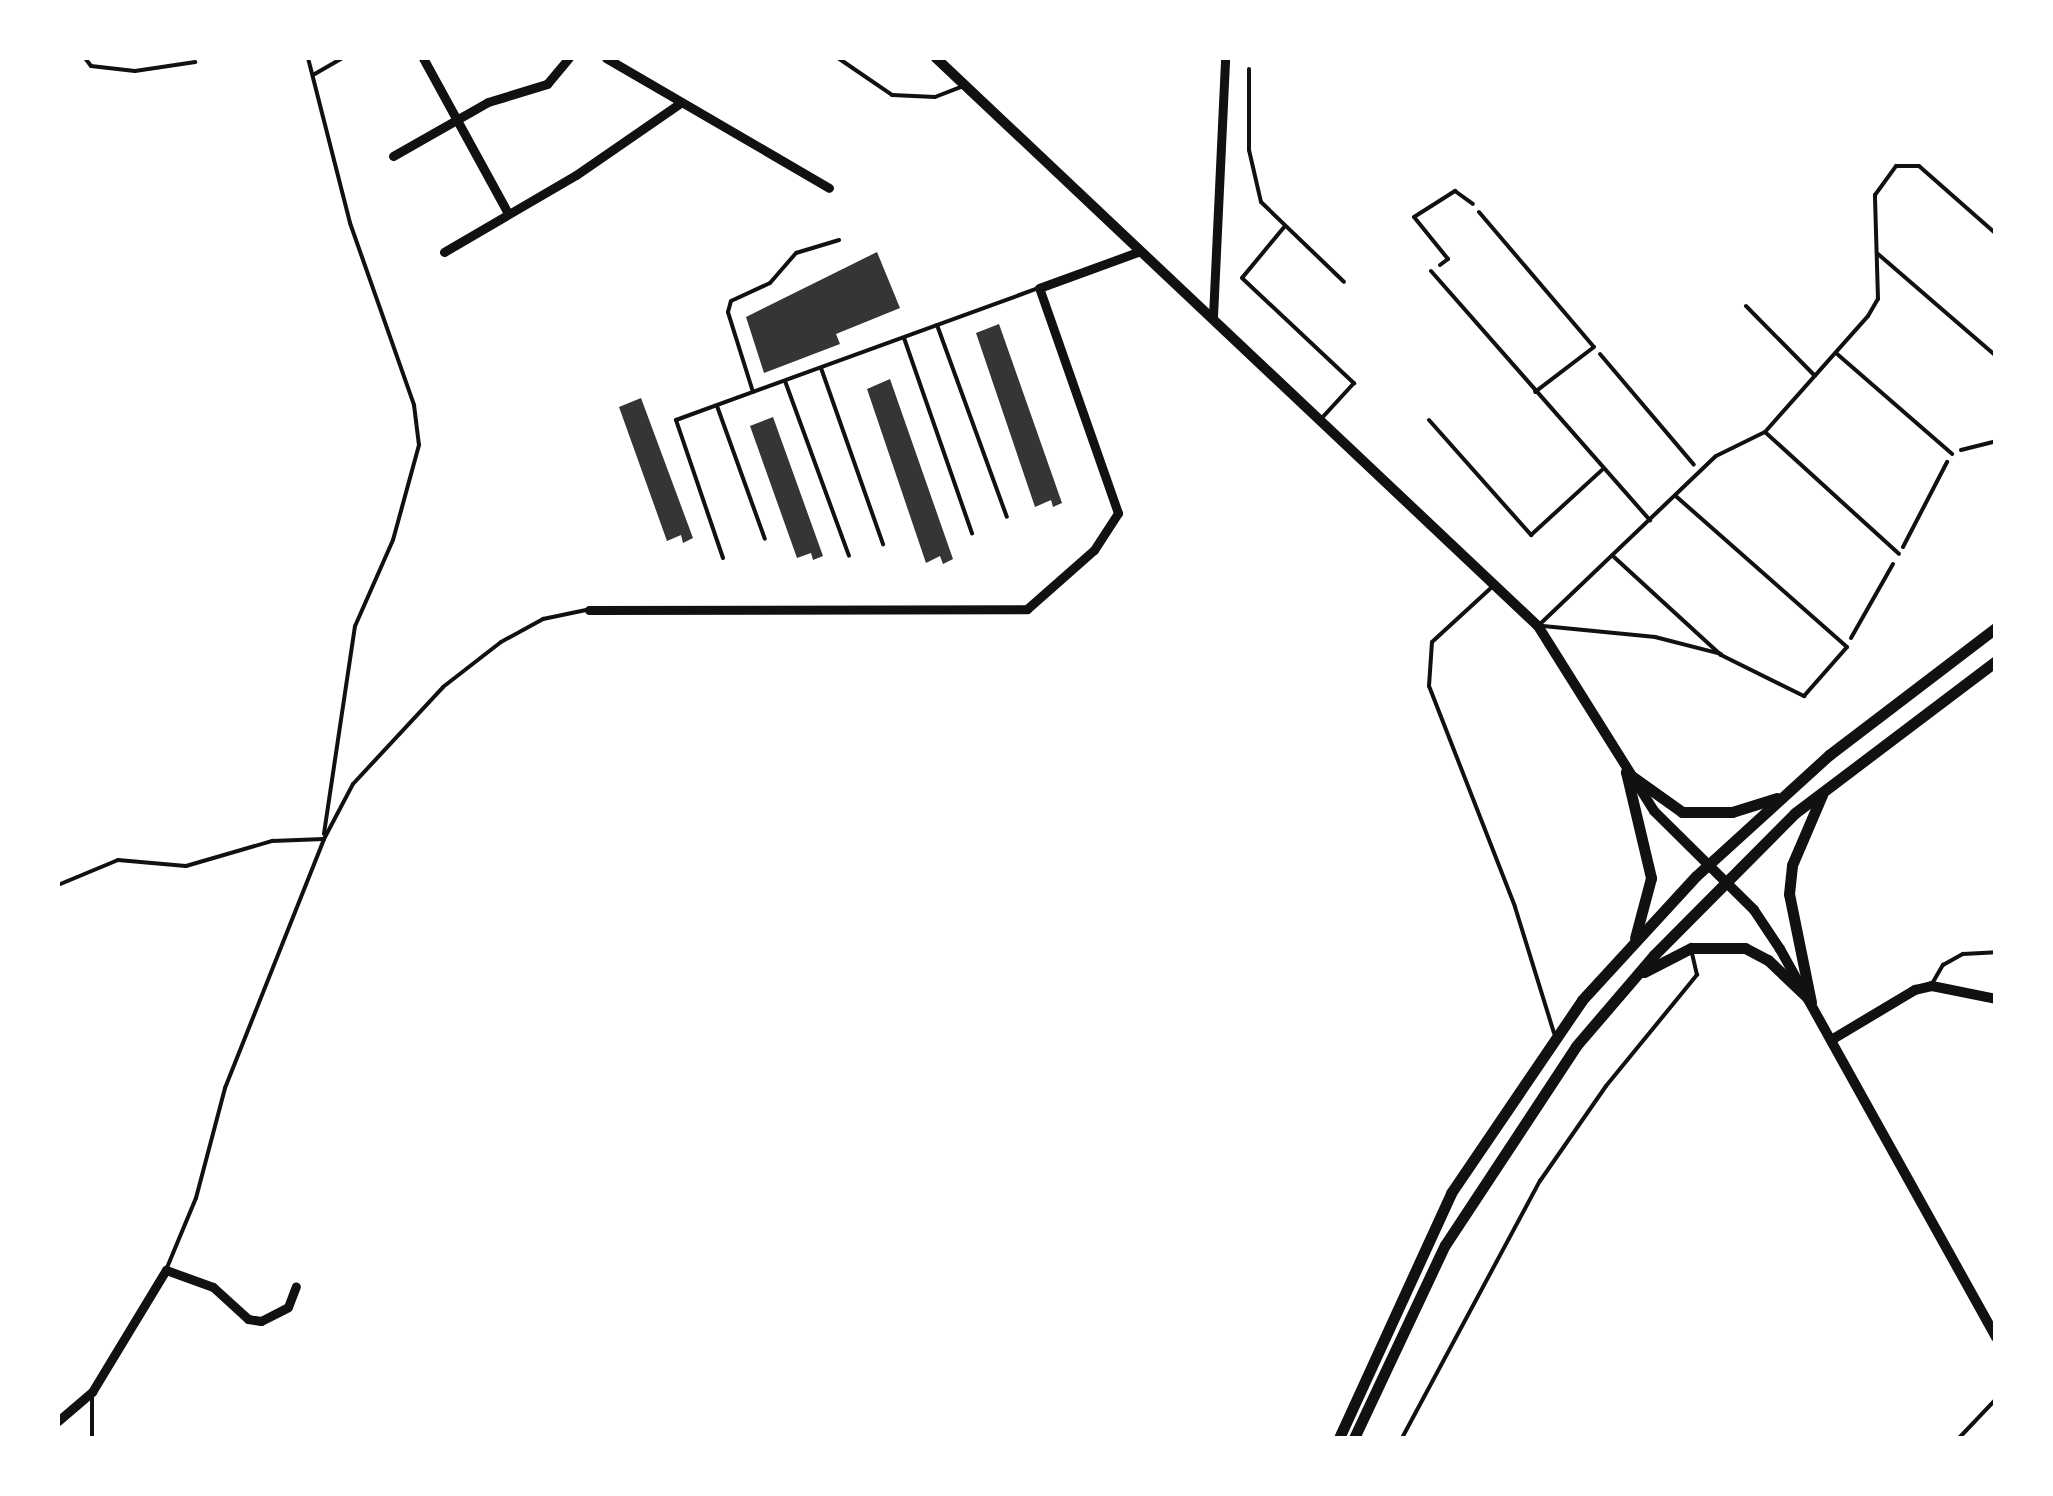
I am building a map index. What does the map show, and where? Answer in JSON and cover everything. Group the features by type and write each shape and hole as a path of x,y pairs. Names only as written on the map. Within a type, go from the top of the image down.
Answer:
{"main road":[{"path":"1338,1438 1451,1193 1555,1036 1633,942 1708,866 1878,714 1996,628"},
{"path":"1354,1438 1401,1330 1474,1194 1576,1046 1635,976 1725,882 1826,787 1996,660"},
{"path":"1626,772 1651,876 1633,942"},
{"path":"1626,772 1682,812 1705,815 1786,795"},
{"path":"1812,1002 1790,894 1804,830 1826,787"},
{"path":"1635,976 1691,948 1744,948 1768,960 1812,1002"}],"street":[{"path":"424,58 508,213"},
{"path":"393,156 457,119 547,84 569,58"},
{"path":"606,58 829,188"},
{"path":"936,58 1538,626 1588,698 1626,772 1708,866 1754,910 1812,1002 1996,1337"},
{"path":"1213,316 1220,264 1224,58"},
{"path":"444,252 680,104"},
{"path":"589,610 996,613 1039,601 1104,539 1118,513 1040,288 1138,252"},
{"path":"1832,1039 1932,986 1996,999"},
{"path":"58,1422 92,1392 166,1270 213,1287 248,1319 261,1321 288,1307 296,1286"}],"lane":[{"path":"85,58 91,66 135,71 195,62"},
{"path":"308,58 350,223 384,307 420,446 393,540 355,626 324,839"},
{"path":"314,75 343,58"},
{"path":"838,58 892,95 935,97 965,85"},
{"path":"1248,69 1249,150 1261,202 1344,282"},
{"path":"1538,626 1734,442 1765,432 1836,353 1878,299 1875,195 1896,166 1907,163 1996,234"},
{"path":"1479,212 1594,347 1535,392"},
{"path":"1285,226 1242,278 1354,384 1320,420"},
{"path":"753,392 728,312 731,301 770,283 796,253 839,240"},
{"path":"1878,254 1996,356"},
{"path":"1431,272 1650,520"},
{"path":"723,558 676,420 1040,288"},
{"path":"1746,306 1816,376"},
{"path":"937,326 1007,517"},
{"path":"904,338 972,532"},
{"path":"1836,353 1952,454"},
{"path":"822,368 883,544"},
{"path":"785,381 848,556"},
{"path":"718,406 765,539"},
{"path":"1429,420 1531,535 1602,470"},
{"path":"1765,432 1899,554"},
{"path":"1538,626 1655,636 1721,654 1804,696 1846,646 1676,496"},
{"path":"1614,557 1721,654"},
{"path":"1496,584 1432,642 1430,686 1515,907 1555,1036"},
{"path":"166,1270 196,1198 225,1088 324,839 353,784 443,688 522,629 589,610"},
{"path":"58,885 118,860 186,866 246,846 324,839"},
{"path":"1402,1438 1540,1180 1606,1086 1696,975 1691,948"},
{"path":"1932,986 1943,964 1963,954 1996,952"},
{"path":"92,1392 92,1438"},
{"path":"1959,1438 1996,1399"}],"path":[{"path":"1431,272 1448,259 1414,217 1455,192 1479,212"},
{"path":"1594,347 1700,472"},
{"path":"1846,646 1952,454 1996,440"}],"building":[{"path":"877,252 900,308 836,334 840,344 764,373 746,317"},
{"path":"999,324 1062,503 1053,507 1051,500 1035,507 976,333"},
{"path":"890,379 953,559 943,564 940,556 926,563 867,389"},
{"path":"641,398 693,538 683,543 681,535 667,541 619,407"},
{"path":"773,417 823,556 813,560 811,553 797,558 750,426"}]}
